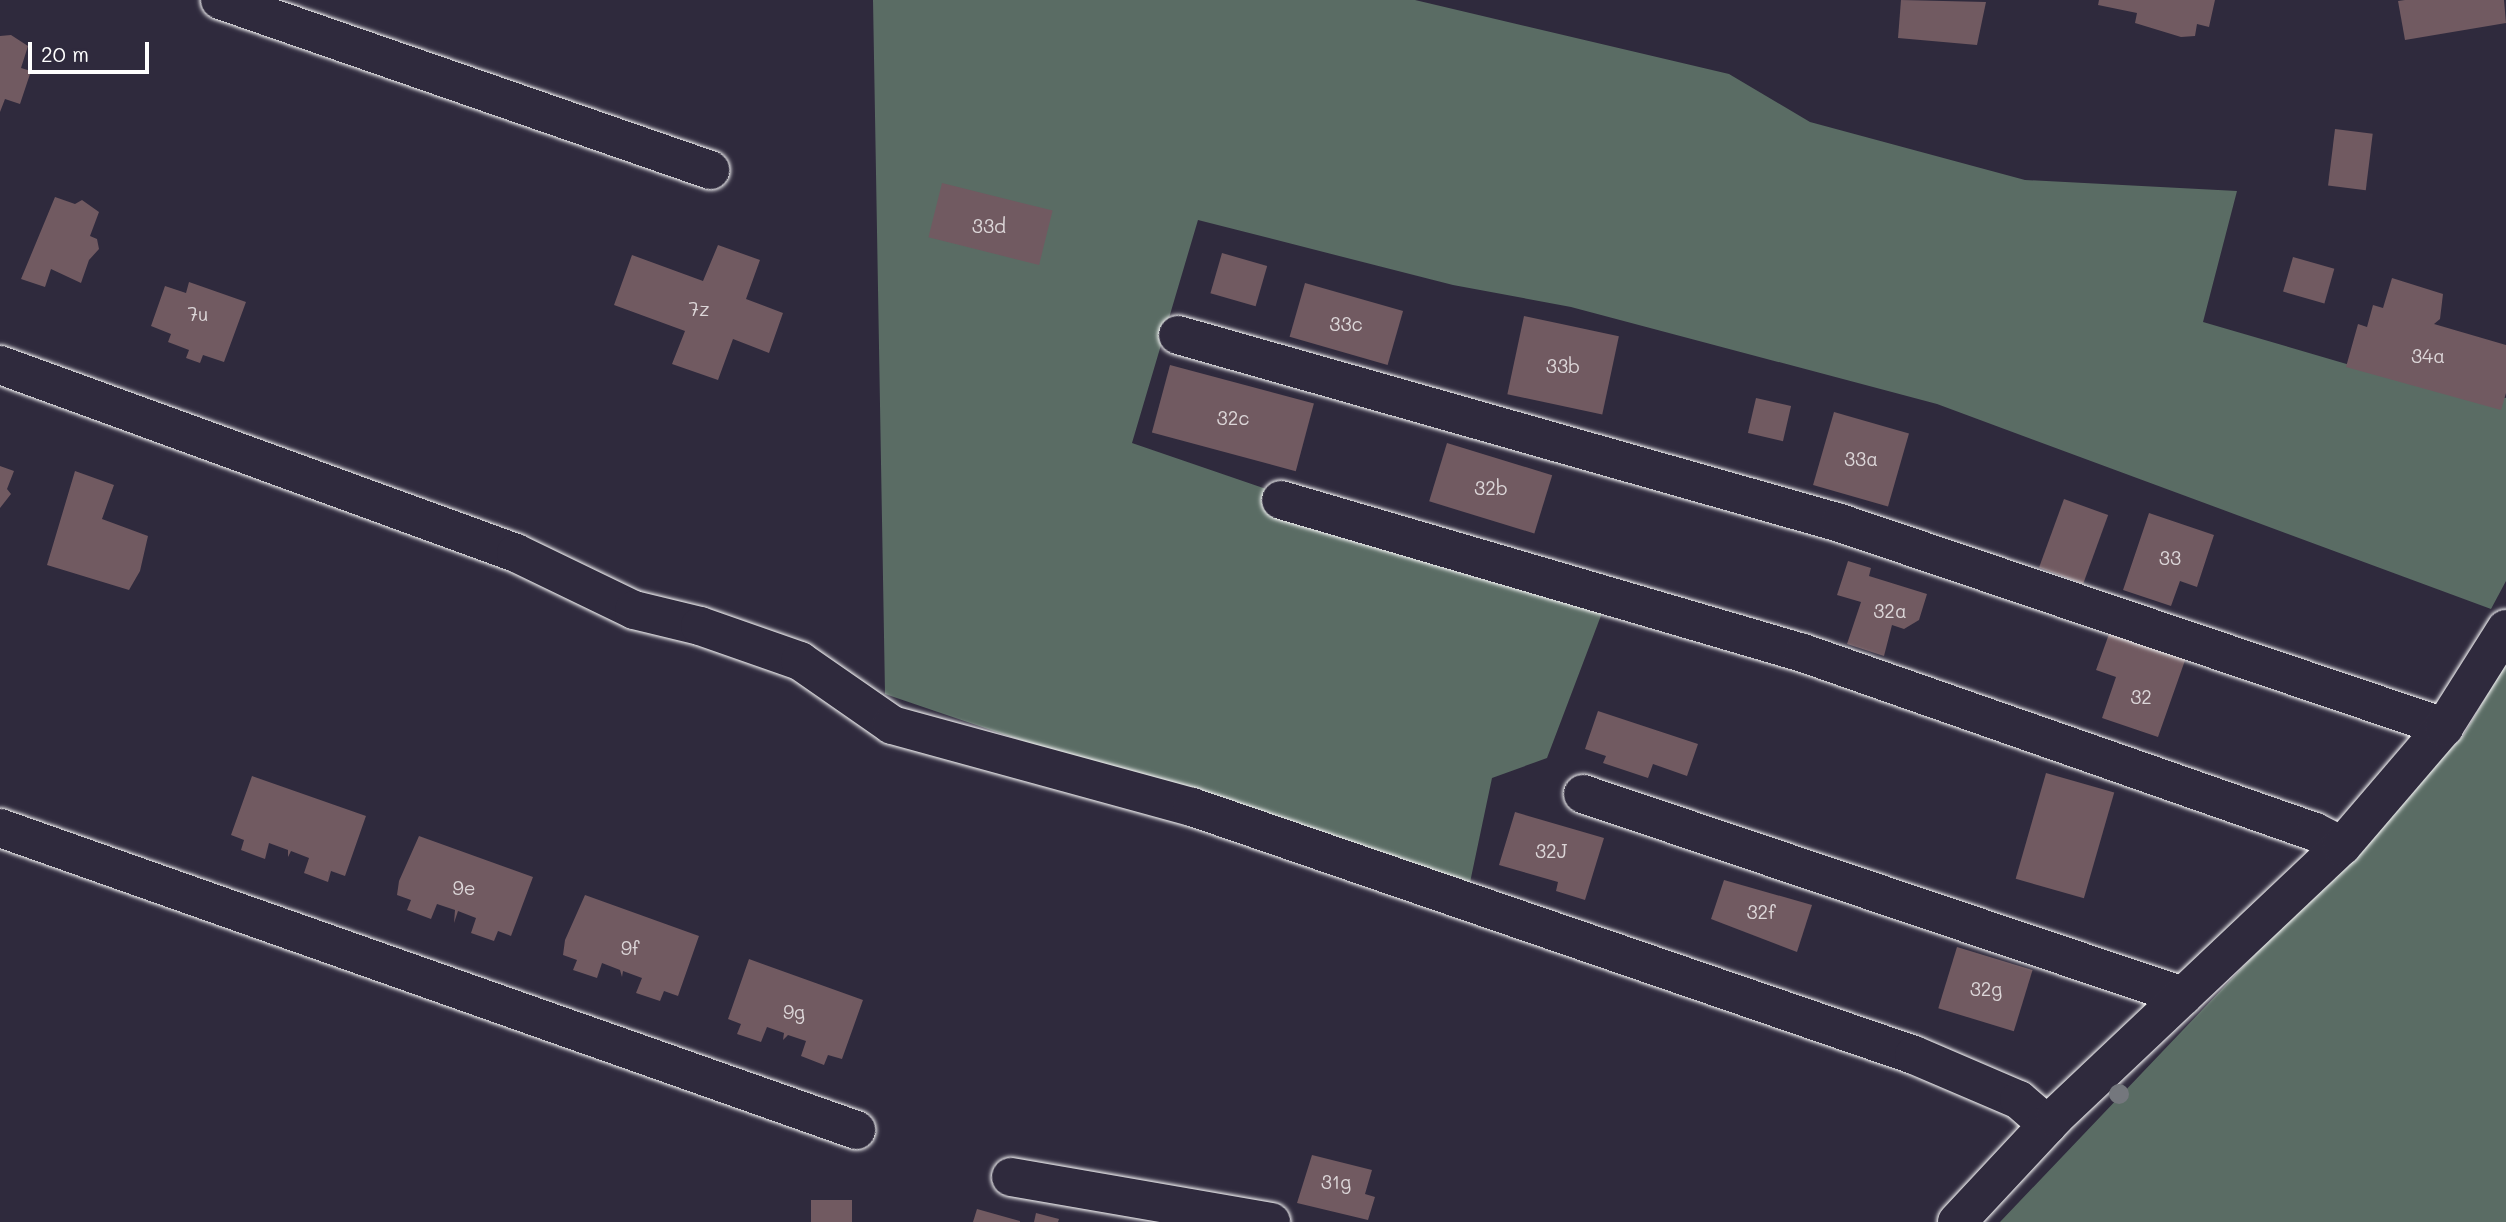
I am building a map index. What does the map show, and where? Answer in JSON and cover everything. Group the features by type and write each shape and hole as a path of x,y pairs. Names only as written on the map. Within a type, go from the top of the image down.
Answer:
{"street":[{"path":"220,0 710,170"},
{"path":"1178,334 1840,523 2444,727"},
{"path":"0,365 516,553 634,610 700,626 800,661 891,725 1192,807 1914,1055 2019,1100 2048,1125"},
{"path":"1281,500 1803,653 2315,832 2342,846"},
{"path":"1957,1222 2048,1125 2342,846 2444,727 2506,629"},
{"path":"1583,794 2183,996"},
{"path":"0,828 856,1130"},
{"path":"1011,1177 1271,1222"}],"green space":[{"path":"873,0 1415,0 1729,74 1810,122 2025,180 2237,191 2203,322 2350,365 2506,398 2506,581 2491,609 1937,404 1571,307 1453,285 1198,220 1132,443 1605,605 1547,758 1492,778 1468,892 885,694"},
{"path":"2506,663 2506,1222 2000,1222 2463,736"}],"building":[{"path":"1901,0 1986,2 1977,45 1898,38"},
{"path":"2099,0 2215,0 2209,27 2197,24 2195,36 2181,37 2135,23 2137,13 2098,5"},
{"path":"2504,0 2506,23 2405,40 2398,1"},
{"path":"11,35 28,46 21,68 31,71 20,104 5,99 0,112 0,36"},
{"path":"2335,129 2373,134 2366,190 2328,186"},
{"path":"942,183 1053,211 1039,265 928,237"},
{"path":"55,197 75,204 82,200 99,212 90,236 97,239 99,249 89,260 81,283 51,269 45,287 21,279"},
{"path":"718,245 760,260 746,299 783,313 769,353 733,339 718,380 672,364 685,331 614,305 632,255 703,281"},
{"path":"1222,253 1267,266 1256,306 1210,293"},
{"path":"2293,257 2334,269 2324,303 2283,292"},
{"path":"2392,278 2443,294 2440,319 2434,324 2506,345 2506,393 2501,410 2346,367 2358,324 2367,327 2373,305 2383,308"},
{"path":"189,282 246,302 224,362 203,355 200,363 186,358 189,350 168,342 171,334 151,326 165,286 186,293"},
{"path":"1305,283 1403,311 1388,365 1290,337"},
{"path":"1524,316 1619,336 1602,414 1507,394"},
{"path":"1170,365 1314,404 1296,471 1152,433"},
{"path":"1756,398 1791,406 1783,441 1748,433"},
{"path":"1834,412 1909,433 1888,507 1813,485"},
{"path":"1447,443 1552,475 1534,533 1429,501"},
{"path":"0,466 14,471 7,489 11,494 0,508"},
{"path":"75,471 114,485 102,519 148,536 140,571 129,590 47,565"},
{"path":"2064,499 2108,515 2083,584 2039,568"},
{"path":"2149,513 2214,535 2197,587 2180,581 2171,606 2123,590"},
{"path":"1848,561 1871,568 1869,576 1927,594 1919,620 1904,629 1892,625 1884,656 1847,644 1861,602 1837,595"},
{"path":"2113,623 2189,649 2158,737 2102,718 2116,677 2096,670"},
{"path":"1598,711 1698,744 1687,776 1653,764 1648,778 1603,763 1606,756 1585,749"},
{"path":"2046,773 2114,793 2084,898 2016,879"},
{"path":"252,776 366,816 345,876 331,871 328,882 304,873 309,858 291,851 288,857 288,850 269,843 265,859 241,850 244,840 231,835"},
{"path":"1515,812 1604,838 1585,900 1556,891 1558,882 1499,865"},
{"path":"419,836 533,877 511,936 498,931 494,941 471,933 476,918 458,911 454,923 455,910 437,904 431,919 407,910 411,900 397,895 399,881"},
{"path":"1724,880 1812,905 1797,952 1711,919"},
{"path":"585,895 699,936 678,996 664,991 660,1001 636,993 642,978 623,971 622,977 620,970 602,963 597,978 573,970 577,960 563,955 565,940"},
{"path":"1957,947 2033,970 2014,1031 1938,1008"},
{"path":"749,959 863,1000 842,1059 828,1055 824,1065 801,1056 806,1041 788,1035 783,1040 784,1033 767,1027 761,1042 737,1034 741,1024 728,1019"},
{"path":"1312,1155 1372,1170 1365,1194 1375,1197 1368,1220 1297,1203"},
{"path":"811,1200 852,1200 852,1222 811,1222"},
{"path":"977,1209 1020,1221 1020,1222 973,1222"},
{"path":"1036,1213 1059,1219 1058,1222 1034,1222"}]}
